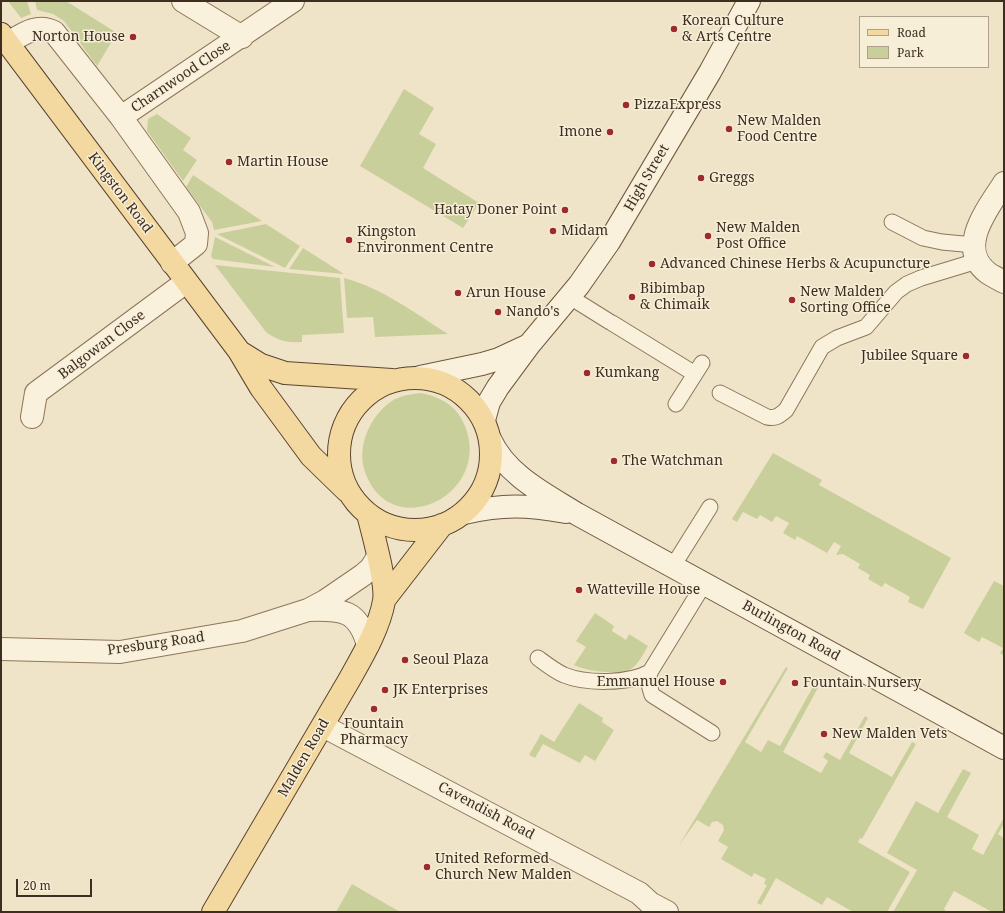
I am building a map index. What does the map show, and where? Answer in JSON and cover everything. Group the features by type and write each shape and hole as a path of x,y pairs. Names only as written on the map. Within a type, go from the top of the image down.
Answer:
{"main road":[{"name":"Kingston Road","path":"4,38 239,351 261,388 311,456 348,491"},
{"name":"Kingston Road","path":"239,351 261,366 285,373 393,380"},
{"path":"420,377 439,381 456,390 471,402 487,429 491,455 489,471 484,487 475,501 464,513 442,525 421,530 402,529 384,524 368,514 348,491 340,473 338,454 343,428 348,415 360,400 375,388 393,380 420,377"},
{"name":"Malden Road","path":"368,514 384,586 384,600"},
{"name":"Malden Road","path":"213,912 323,726 368,645 384,600 442,525"}],"street":[{"name":"Charnwood Close","path":"183,1 242,37"},
{"name":"Charnwood Close","path":"121,118 293,1"},
{"name":"High Street","path":"487,429 489,402 498,386 529,345 570,297 609,242 640,192 749,1"},
{"path":"4,38 38,28 47,28 54,32 121,118 190,212 197,233 196,244 172,263"},
{"path":"1004,183 976,229 976,253 987,272 1004,282"},
{"name":"Balgowan Close","path":"32,417 36,394 186,282"},
{"name":"High Street","path":"420,377 482,364 499,359 529,345"},
{"name":"Burlington Road","path":"487,429 500,458 512,470 577,514 1004,748"},
{"name":"Burlington Road","path":"464,513 506,505 534,506 577,514"},
{"name":"Presburg Road","path":"1,649 120,652 242,631 308,610 325,601 363,575 378,556"},
{"name":"Presburg Road","path":"308,610 332,609 345,612 354,618 364,629 368,645"},
{"name":"Cavendish Road","path":"323,726 639,893 650,902 667,912"}],"lane":[{"path":"892,222 924,238 976,253"},
{"path":"720,393 767,416 773,418 780,416 786,410 822,347 831,341 866,327 896,292 907,284 976,253"},
{"path":"570,297 611,322 698,369 676,404"},
{"path":"673,566 710,507"},
{"path":"704,584 650,672 648,681 652,695 712,733"},
{"path":"538,658 563,674 581,681 629,680 641,677 650,672"}],"green space":[{"path":"8,1 27,1 31,14 21,18"},
{"path":"35,1 66,1 117,33 97,66 64,21 53,14 37,10"},
{"path":"404,89 434,108 419,134 436,144 423,168 479,203 463,228 360,166"},
{"path":"157,114 191,138 183,150 197,160 183,181 147,131 148,119"},
{"path":"193,175 262,221 214,230 212,222 186,187"},
{"path":"266,224 300,246 285,268 217,234"},
{"path":"215,237 275,267 213,259 211,256"},
{"path":"303,248 344,274 289,269"},
{"path":"215,265 340,278 344,333 302,335 302,342 287,342 275,338 266,332"},
{"path":"344,278 358,282 385,295 448,334 375,337 373,317 347,318"},
{"path":"421,393 442,400 458,413 465,426 470,451 464,473 452,491 434,503 414,508 394,505 376,492 364,469 362,459 368,430 379,412 395,399 411,394"},
{"path":"773,453 822,480 819,485 951,558 923,609 908,602 910,597 885,583 882,587 868,579 870,575 858,568 860,564 843,554 836,555 841,546 834,542 827,553 797,536 795,540 783,533 789,523 776,516 772,522 760,515 757,519 743,512 737,522 732,519"},
{"path":"994,581 1004,586 1004,656 1000,653 1003,648 982,637 979,642 964,633"},
{"path":"595,613 614,626 612,631 626,640 629,634 648,646 635,666 624,671 601,672 574,665 586,647 576,641"},
{"path":"786,667 788,668 745,742 761,752 768,740 780,746 815,683 819,686 783,752 821,773 828,761 823,757 826,752 840,760 865,716 868,718 849,753 892,777 912,742 916,744 862,839 860,838 858,842 910,872 887,912 853,912 827,897 822,905 776,878 761,905 757,903 767,885 764,884 766,879 754,873 752,877 721,859 728,847 718,841 724,830 723,825 717,821 712,822 709,827 697,820 678,847"},
{"path":"579,703 603,718 602,722 614,730 595,761 585,755 580,763 543,744 535,758 529,755 541,734 554,742"},
{"path":"963,769 971,773 947,817 979,835 972,849 983,855 1004,817 1004,824 998,834 1004,838 1004,912 992,912 954,891 944,909 947,912 893,912 917,870 887,853 916,801 938,813"},
{"path":"352,884 400,912 336,912"}],"place":[{"name":"Korean Culture & Arts Centre","path":"674,29"},
{"name":"Norton House","path":"133,37"},
{"name":"PizzaExpress","path":"626,105"},
{"name":"New Malden Food Centre","path":"729,129"},
{"name":"Imone","path":"610,132"},
{"name":"Martin House","path":"229,162"},
{"name":"Greggs","path":"701,178"},
{"name":"Hatay Doner Point","path":"565,210"},
{"name":"Midam","path":"553,231"},
{"name":"New Malden Post Office","path":"708,236"},
{"name":"Kingston Environment Centre","path":"349,240"},
{"name":"Advanced Chinese Herbs & Acupuncture","path":"652,264"},
{"name":"Arun House","path":"458,293"},
{"name":"Bibimbap & Chimaik","path":"632,297"},
{"name":"New Malden Sorting Office","path":"792,300"},
{"name":"Nando's","path":"498,312"},
{"name":"Jubilee Square","path":"966,356"},
{"name":"Kumkang","path":"587,373"},
{"name":"The Watchman","path":"614,461"},
{"name":"Watteville House","path":"579,590"},
{"name":"Seoul Plaza","path":"405,660"},
{"name":"Emmanuel House","path":"723,682"},
{"name":"Fountain Nursery","path":"795,683"},
{"name":"JK Enterprises","path":"385,690"},
{"name":"Fountain Pharmacy","path":"374,709"},
{"name":"New Malden Vets","path":"824,734"},
{"name":"United Reformed Church New Malden","path":"427,867"}]}
